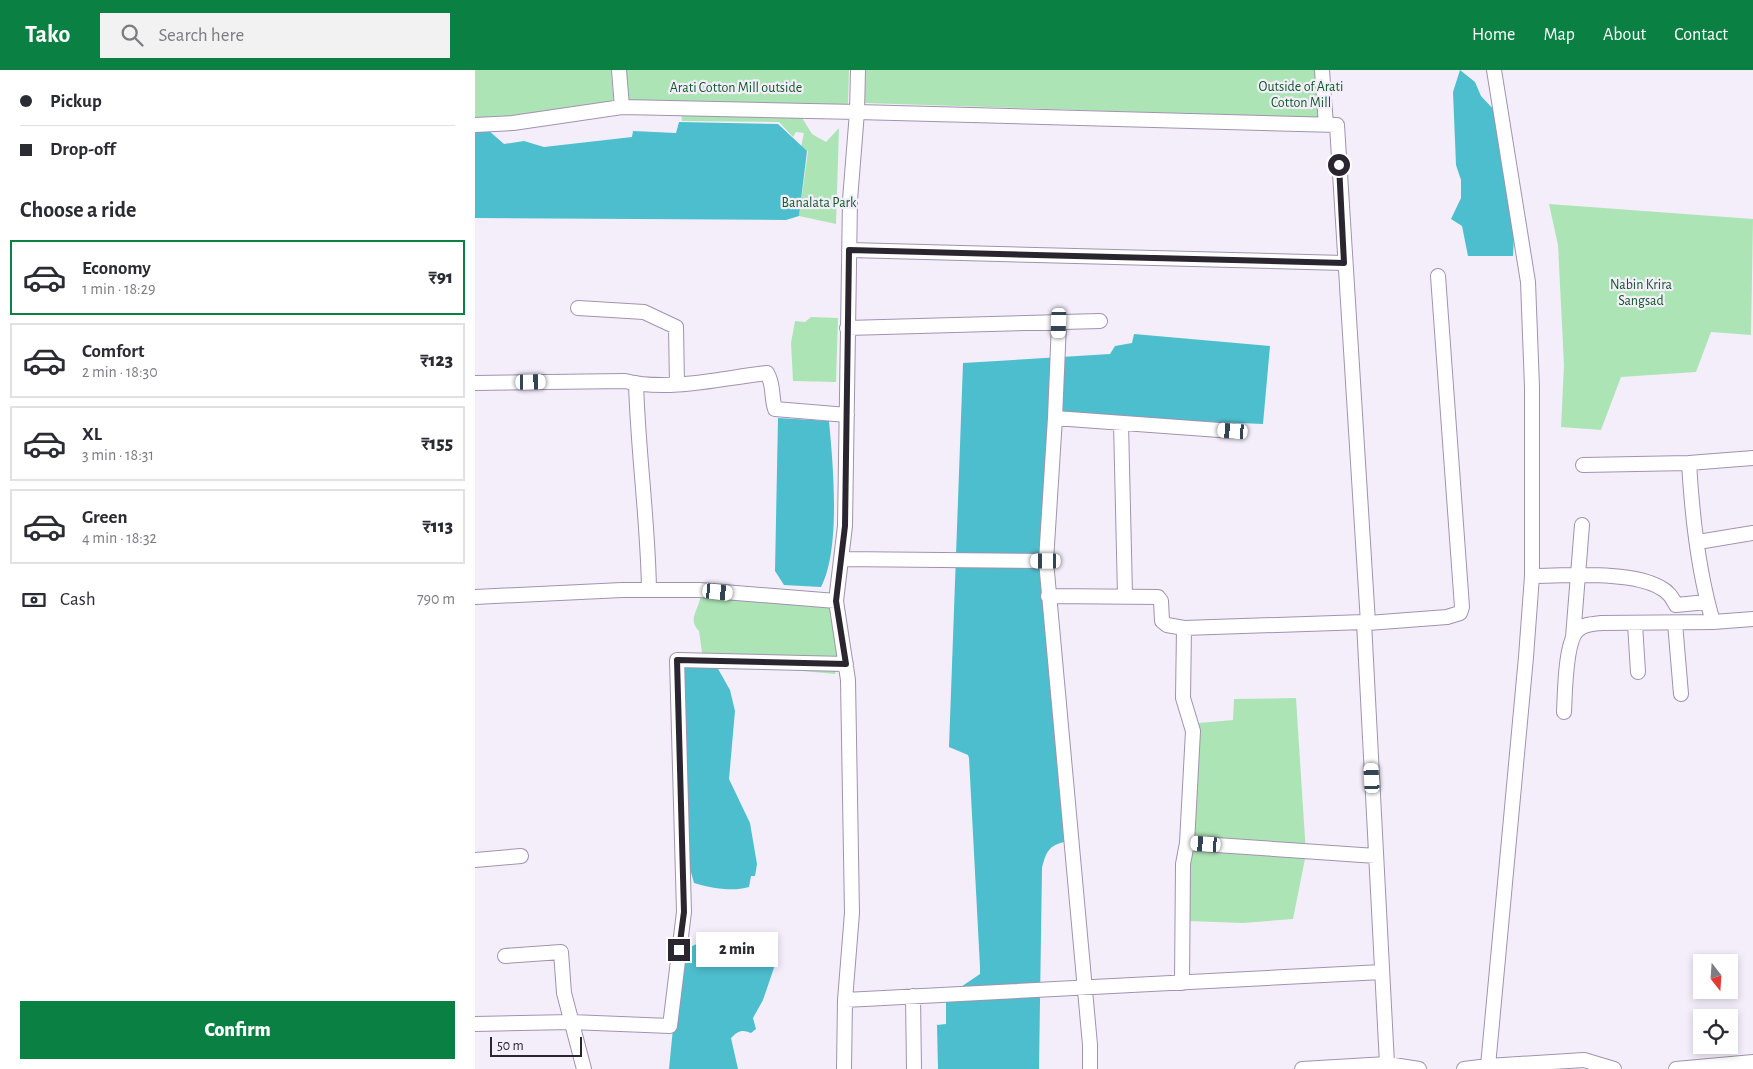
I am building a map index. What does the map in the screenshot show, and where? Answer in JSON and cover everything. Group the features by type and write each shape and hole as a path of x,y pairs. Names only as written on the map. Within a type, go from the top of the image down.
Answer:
{"street":[{"path":"619,70 622,107"},
{"path":"844,1069 845,1000 852,913 848,680 836,601 845,526 850,200 857,112 858,70"},
{"path":"1322,70 1325,125"},
{"path":"1487,1068 1527,657 1532,576 1532,388 1528,282 1494,70"},
{"path":"475,125 513,123 622,107 1337,125 1366,622 1387,1064"},
{"path":"849,250 1344,263"},
{"path":"1048,596 1125,595 1158,597 1161,602 1162,621 1167,625 1184,628 1366,622 1447,617 1460,613 1462,607 1438,276"},
{"path":"578,308 644,312 677,327 677,384"},
{"path":"847,328 1100,321"},
{"path":"1059,323 1046,561 1083,988 1090,1045 1090,1069"},
{"path":"475,383 625,381 636,384 677,384 767,373 772,381 771,397 775,409 847,415"},
{"path":"636,384 637,429 648,537 649,590"},
{"path":"1055,418 1233,431"},
{"path":"1121,423 1125,595"},
{"path":"1583,464 1689,463 1753,458"},
{"path":"1689,463 1707,602 1713,622"},
{"path":"1563,712 1569,654 1573,637 1581,525"},
{"path":"1698,542 1753,533"},
{"path":"841,559 1046,561"},
{"path":"1532,576 1628,577 1660,587 1670,594 1676,605 1707,602"},
{"path":"475,597 649,590 699,590 836,601"},
{"path":"1573,637 1578,630 1587,625 1713,622 1753,619"},
{"path":"1675,623 1681,694"},
{"path":"1635,624 1638,672"},
{"path":"1182,983 1183,864 1187,843 1193,731 1183,698 1184,628"},
{"path":"475,1024 571,1022 670,1026 684,912 677,660 846,664"},
{"path":"1187,843 1376,856"},
{"path":"475,860 521,856"},
{"path":"505,956 561,952 565,993 584,1069"},
{"path":"845,1000 1383,972"},
{"path":"913,996 914,1069"},
{"path":"1463,1069 1584,1060 1615,1069"},
{"path":"1676,1069 1708,1068 1753,1062"},
{"path":"1302,1069 1387,1064 1419,1069"}],"green space":[{"path":"475,70 611,70 614,105 475,123"},
{"name":"Arati Cotton Mill outside","path":"622,70 849,70 848,105 625,105"},
{"name":"Outside of Arati Cotton Mill","path":"865,70 1324,70 1329,118 865,103"},
{"name":"Banalata Park","path":"681,111 801,116 812,134 826,142 839,128 836,224 799,216 808,151 803,150 801,147 804,133 796,132 793,137 779,122 682,121"},
{"name":"Nabin Krira Sangsad","path":"1549,204 1753,219 1751,335 1711,332 1696,372 1621,377 1601,430 1561,427 1564,365 1558,245"},
{"path":"811,317 838,318 836,382 793,381 791,343 795,321 805,322"},
{"path":"705,594 827,606 834,619 838,638 838,658 835,674 706,662 702,652 699,631 694,623 694,616 700,599"},
{"path":"1296,698 1306,854 1293,919 1243,923 1187,921 1199,723 1233,720 1234,699"}],"water":[{"path":"1460,70 1475,82 1481,96 1496,112 1514,235 1513,256 1468,256 1462,226 1451,219 1461,198 1461,180 1456,165 1453,92"},
{"path":"679,122 778,124 807,151 799,216 786,220 475,218 475,131 488,130 504,144 524,141 544,147 632,137 633,131 676,133"},
{"path":"1134,334 1270,346 1263,424 1050,415 1045,597 1065,842 1055,845 1049,850 1042,868 1039,1069 938,1069 937,1025 946,1024 946,997 980,974 969,758 968,755 949,747 963,363 1110,354 1115,346 1132,343"},
{"path":"778,418 829,421 834,506 833,529 827,571 821,587 784,585 775,571"},
{"path":"688,666 717,667 730,690 735,711 729,779 750,823 757,864 755,876 751,876 749,887 722,889 694,883 689,865 671,669"},
{"path":"719,935 748,938 772,945 778,956 763,1000 753,1018 756,1029 751,1033 740,1031 731,1038 738,1069 669,1069 680,957 692,946"}],"route":[{"path":"679,950 684,912 677,660 846,664 836,601 845,526 849,250 1344,263 1339,165"}]}
